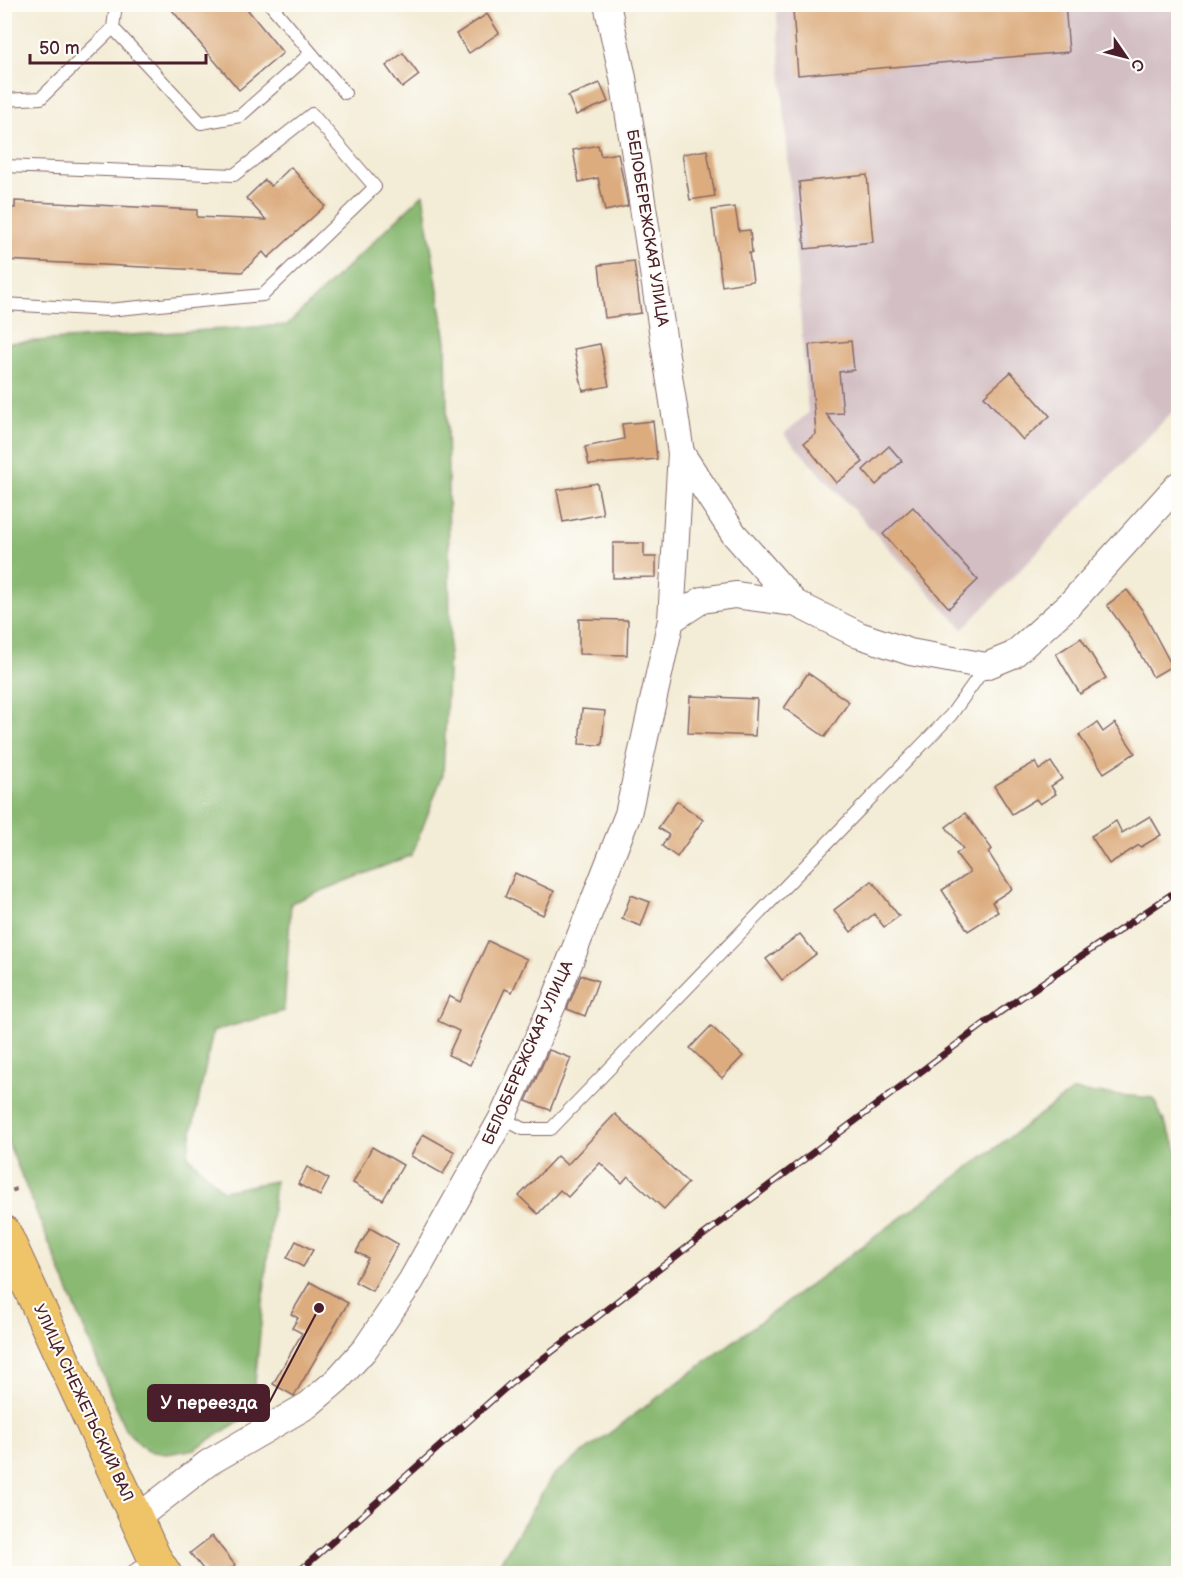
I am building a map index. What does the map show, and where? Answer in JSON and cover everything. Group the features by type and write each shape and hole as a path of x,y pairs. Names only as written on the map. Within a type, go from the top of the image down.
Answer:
{"main road":[{"name":"УЛИЦА СНЕЖЕТЬСКИЙ ВАЛ","path":"5,1236 137,1518 150,1568"}],"street":[{"name":"БЕЛОБЕРЕЖСКАЯ УЛИЦА","path":"137,1518 208,1463 308,1405 337,1380 365,1349 411,1281 502,1118 554,1002 628,814 671,620 681,453 624,78 607,4"},
{"name":"БЕЛОБЕРЕЖСКАЯ УЛИЦА","path":"681,453 734,534 795,603 859,634 910,652 986,666"},
{"path":"986,666 1013,655 1070,603 1179,485"},
{"path":"671,620 702,600 735,595 795,603"}],"lane":[{"path":"4,100 41,98 113,28 116,4"},
{"path":"270,4 345,93"},
{"path":"113,28 201,123 240,116 311,53"},
{"path":"4,166 234,175 312,114 375,188 262,294 108,310 4,304"},
{"path":"502,1118 523,1130 551,1129 951,716 986,666"}],"path":[{"path":"4,1194 19,1188"}],"shaded area":[{"path":"776,5 1178,5 1178,406 963,629 784,434 808,413"}],"green space":[{"path":"423,194 446,342 450,633 443,774 412,855 291,903 284,1011 213,1031 187,1155 223,1191 275,1181 252,1413 195,1449 167,1454 147,1451 125,1429 5,1135 5,343 287,325"},
{"path":"1072,1091 1153,1098 1178,1151 1178,1573 494,1573 553,1475"}],"building":[{"path":"167,4 243,4 283,53 239,90"},
{"path":"873,4 1065,4 1069,52 798,75 793,11"},
{"path":"487,14 499,33 469,53 456,34"},
{"path":"403,53 419,75 402,88 386,66"},
{"path":"600,83 608,102 576,115 568,96"},
{"path":"598,145 601,156 618,153 628,206 605,211 598,178 579,182 573,150"},
{"path":"707,150 715,196 690,200 682,154"},
{"path":"291,167 325,206 268,258 263,252 242,272 4,260 4,208 15,208 15,201 197,210 197,217 266,220 246,198 265,180 271,186"},
{"path":"867,175 873,242 805,249 799,182"},
{"path":"735,207 739,231 750,230 752,253 749,253 753,281 722,286 712,210"},
{"path":"634,261 641,313 605,318 599,265"},
{"path":"851,341 854,370 839,372 843,413 826,414 863,462 836,483 804,443 816,434 809,345"},
{"path":"600,344 609,386 583,391 574,349"},
{"path":"1011,372 1050,416 1023,440 984,396"},
{"path":"653,421 657,459 589,465 585,447 624,439 622,424"},
{"path":"889,446 902,461 876,485 863,470"},
{"path":"597,483 603,514 563,522 557,490"},
{"path":"913,507 978,580 949,608 883,534"},
{"path":"613,543 644,543 644,557 656,557 656,577 613,578"},
{"path":"1127,590 1142,610 1172,666 1153,677 1131,638 1107,605"},
{"path":"579,619 628,620 627,655 579,654"},
{"path":"1081,638 1106,678 1080,694 1056,654"},
{"path":"808,673 849,702 825,737 784,708"},
{"path":"690,696 757,699 755,736 688,733"},
{"path":"582,709 605,711 602,745 579,744"},
{"path":"1097,723 1103,732 1115,723 1135,753 1104,773 1079,735"},
{"path":"1035,762 1039,770 1051,762 1062,779 1051,786 1056,794 1040,804 1036,799 1012,814 994,786"},
{"path":"677,801 703,820 677,857 662,846 669,835 658,828"},
{"path":"965,813 992,849 988,852 1012,889 992,902 998,912 968,931 942,890 970,872 956,854 963,849 946,827"},
{"path":"1150,816 1161,835 1141,847 1139,845 1109,864 1091,836 1116,821 1122,833"},
{"path":"515,873 554,891 543,915 505,897"},
{"path":"872,881 899,916 884,927 874,914 851,932 834,910"},
{"path":"631,895 650,902 641,926 622,919"},
{"path":"800,934 816,954 782,980 766,959"},
{"path":"488,941 527,959 512,992 505,989 470,1065 448,1055 459,1031 438,1021 449,996 460,1002"},
{"path":"581,975 598,981 585,1016 567,1009"},
{"path":"711,1026 743,1056 722,1078 690,1048"},
{"path":"549,1050 571,1058 550,1110 526,1101"},
{"path":"615,1114 688,1183 664,1209 628,1176 622,1183 600,1163 568,1197 560,1190 538,1214 519,1196 557,1156 567,1165"},
{"path":"423,1134 455,1152 443,1174 411,1156"},
{"path":"372,1147 403,1165 383,1200 353,1183"},
{"path":"307,1167 329,1179 320,1196 298,1184"},
{"path":"370,1228 398,1244 372,1291 355,1282 368,1258 356,1252"},
{"path":"296,1241 313,1250 303,1267 287,1258"},
{"path":"310,1282 348,1303 294,1396 273,1384 302,1333 292,1328 298,1318 291,1314"},
{"path":"212,1536 235,1565 224,1574 207,1574 190,1553"}],"railway":[{"path":"296,1574 510,1384 698,1239 1000,1012 1178,890"}],"place":[{"name":"У переезда","path":"319,1308"}]}
